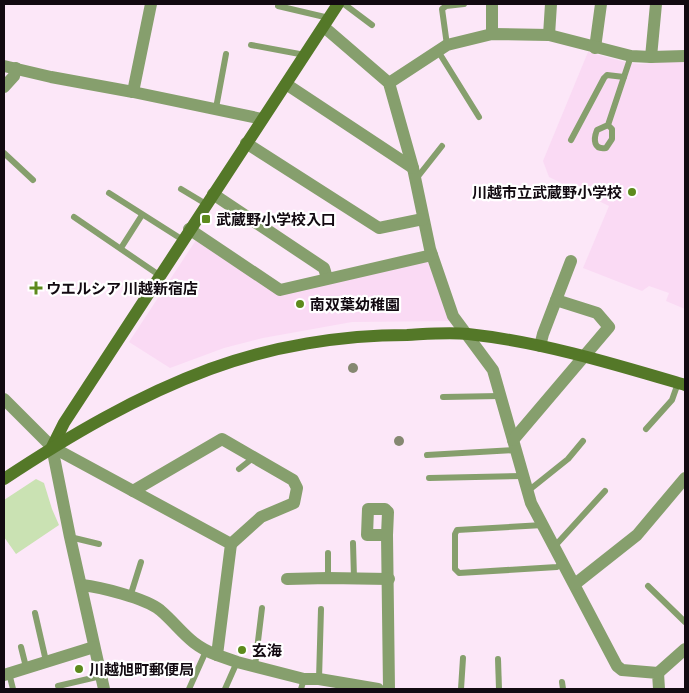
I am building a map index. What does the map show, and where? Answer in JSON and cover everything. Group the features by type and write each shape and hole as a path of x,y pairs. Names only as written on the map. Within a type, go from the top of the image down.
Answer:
{"street":[{"path":"133,92 152,4"},
{"path":"104,689 52,447 64,423 159,275 338,4"},
{"path":"492,4 492,34"},
{"path":"549,35 551,4"},
{"path":"595,48 600,4"},
{"path":"650,57 656,4"},
{"path":"326,22 389,83 414,174 432,254 453,316 493,370 531,503 617,666 622,670 658,673 685,650"},
{"path":"389,83 442,48 492,34 549,35 631,56 685,56"},
{"path":"10,67 51,77 216,108 262,119"},
{"path":"4,87 14,76 10,67"},
{"path":"286,84 414,174"},
{"path":"246,143 379,228 423,219"},
{"path":"209,199 324,268 327,278"},
{"path":"186,235 280,290 432,254"},
{"path":"540,346 571,261"},
{"path":"514,445 609,327 597,313 556,300"},
{"path":"4,479 52,447 113,413 167,386 212,368 282,349 360,337 466,334 540,346 584,356 681,384"},
{"path":"4,400 52,447 231,544"},
{"path":"133,491 222,439 292,480 297,488 294,503 261,517 231,544 212,653"},
{"path":"575,584 637,534 685,478"},
{"path":"387,535 389,689"},
{"path":"287,579 388,579"},
{"path":"82,585 95,586 150,604 158,609 194,644 237,662 255,666 303,684 319,679 378,689"},
{"path":"6,674 94,646"},
{"path":"658,673 659,689"}],"lane":[{"path":"344,4 372,25"},
{"path":"464,4 446,6 442,9 442,48 479,117"},
{"path":"278,6 326,22"},
{"path":"251,46 305,56"},
{"path":"216,108 226,54"},
{"path":"608,125 631,56"},
{"path":"571,140 604,78 607,75 624,77"},
{"path":"414,174 442,146"},
{"path":"4,153 33,180"},
{"path":"181,189 209,199"},
{"path":"109,193 142,215 186,235"},
{"path":"121,248 142,215"},
{"path":"74,217 159,275"},
{"path":"646,429 672,400 681,384"},
{"path":"443,397 500,396"},
{"path":"528,491 568,459 583,441"},
{"path":"427,455 514,445"},
{"path":"239,469 253,458"},
{"path":"429,478 523,476"},
{"path":"554,547 605,491"},
{"path":"543,525 457,530 455,534 455,570 459,573 557,567 562,563"},
{"path":"70,537 99,544"},
{"path":"354,543 354,578"},
{"path":"328,553 328,578"},
{"path":"130,597 141,562"},
{"path":"648,586 685,622"},
{"path":"255,666 262,608"},
{"path":"319,679 320,609"},
{"path":"35,613 46,661"},
{"path":"21,647 26,668"},
{"path":"188,689 212,653"},
{"path":"460,689 463,658"},
{"path":"498,659 499,689"},
{"path":"225,689 237,662"},
{"path":"6,674 13,689"},
{"path":"58,686 101,676"}],"shaded area":[{"name":"川越市立武蔵野小学校","path":"588,52 639,64 685,60 685,309 666,301 669,293 649,286 642,291 583,268 609,206 549,177 543,161"},
{"name":"南双葉幼稚園","path":"196,240 278,292 429,258 454,321 352,322 263,338 224,348 170,368 129,342"}],"green space":[{"path":"36,479 44,483 59,525 16,554 4,537 4,500"}],"place":[{"name":"川越市立武蔵野小学校","path":"632,192"},
{"name":"武蔵野小学校入口","path":"206,219"},
{"name":"ウエルシア 川越新宿店","path":"36,288"},
{"name":"南双葉幼稚園","path":"300,304"},
{"name":"玄海","path":"242,650"},
{"name":"川越旭町郵便局","path":"79,669"}]}
